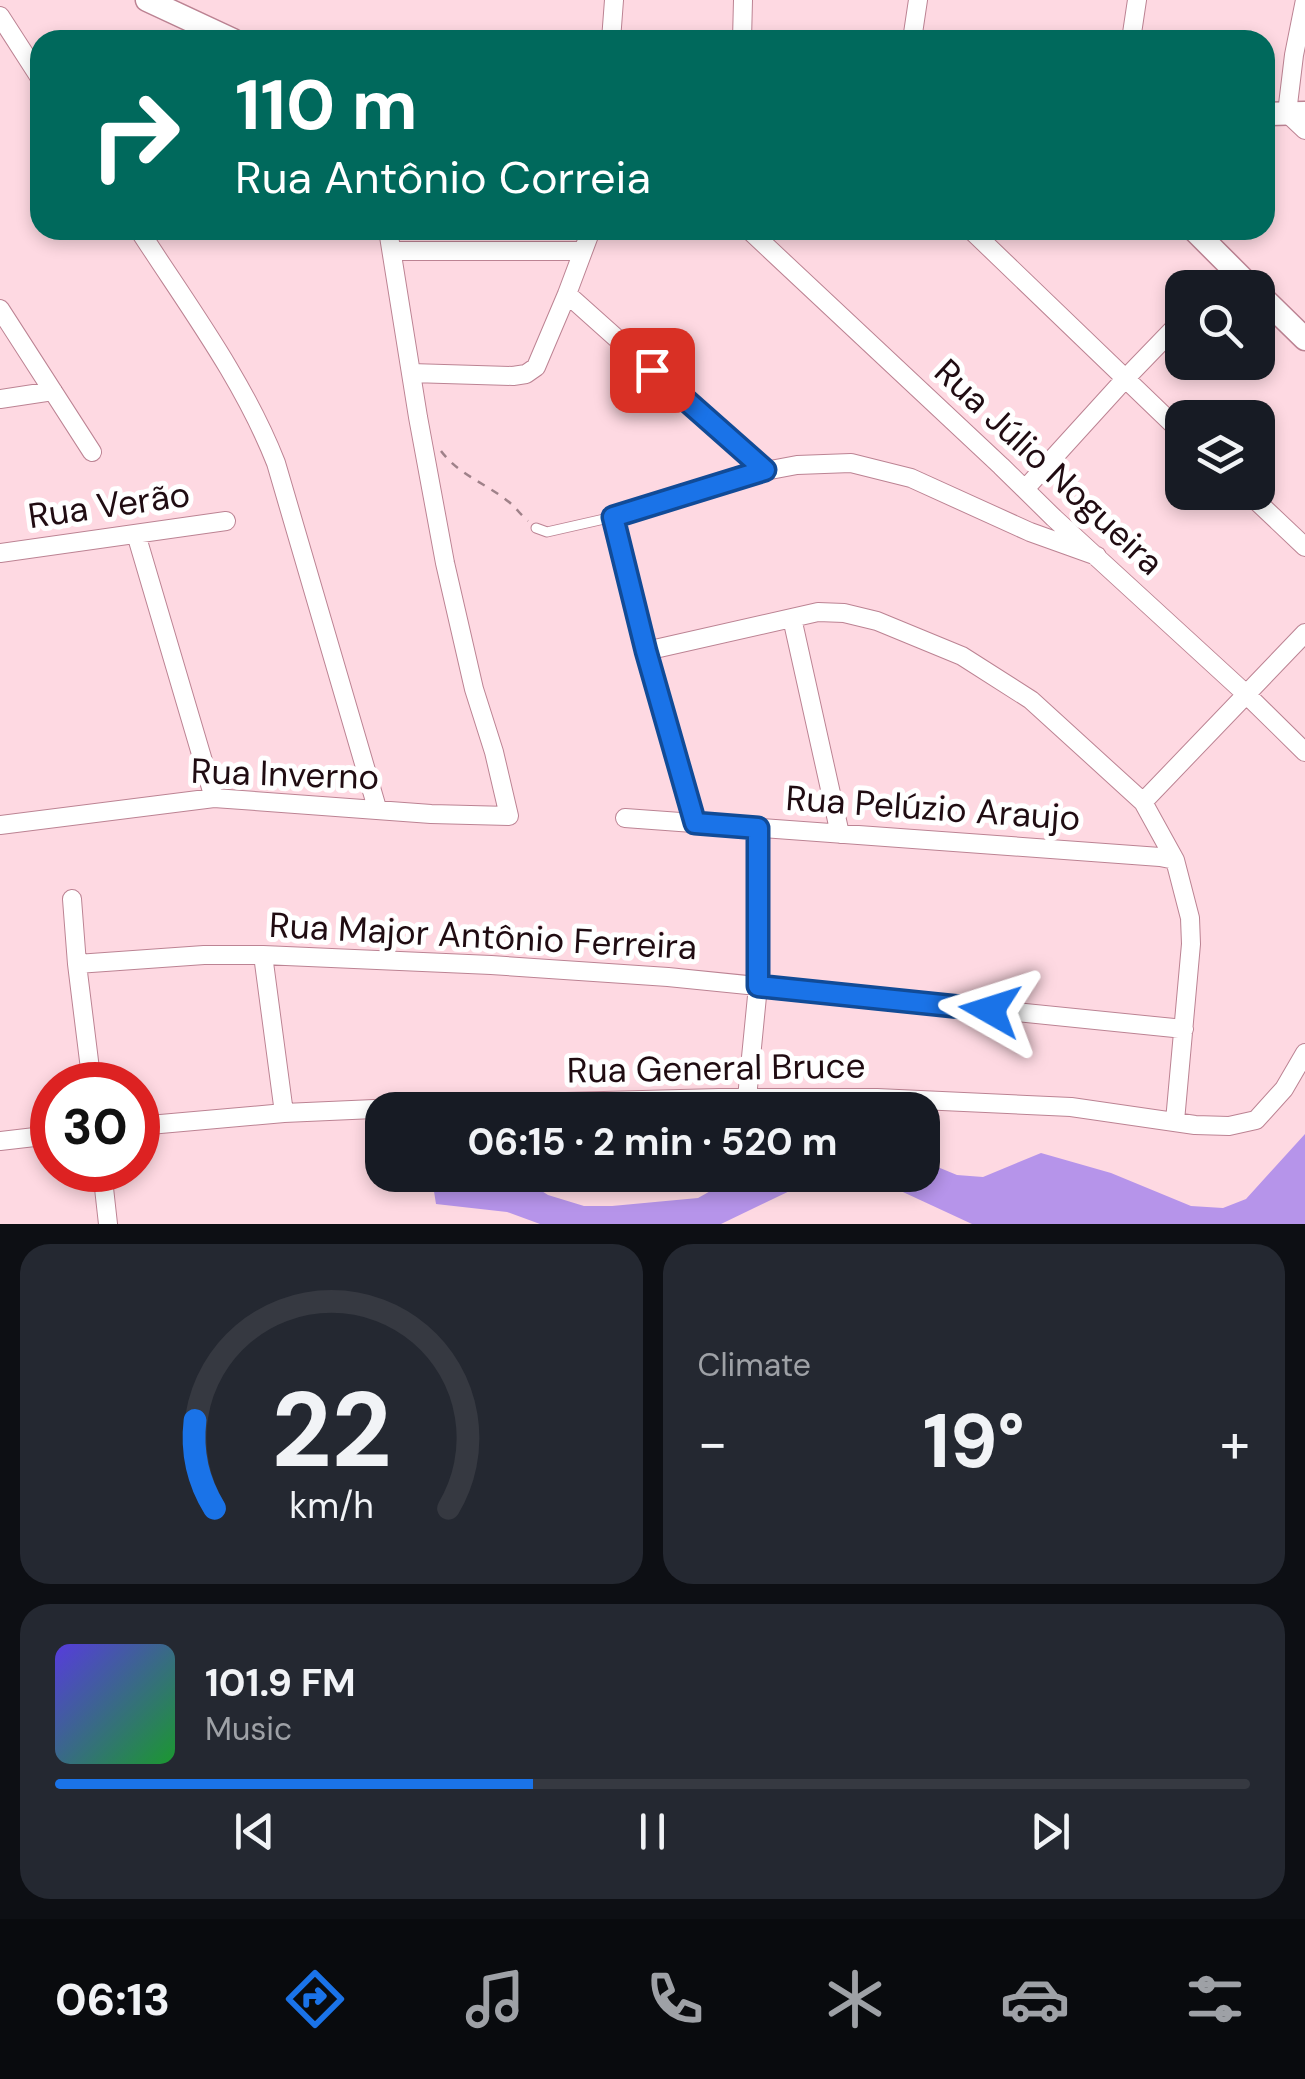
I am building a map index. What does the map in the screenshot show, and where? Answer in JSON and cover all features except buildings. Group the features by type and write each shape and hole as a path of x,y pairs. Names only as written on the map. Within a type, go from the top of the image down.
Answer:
{"street":[{"path":"147,0 209,30"},
{"path":"612,30 614,0"},
{"path":"742,30 743,0"},
{"path":"914,30 918,0"},
{"path":"1132,30 1137,0"},
{"path":"1304,0 1286,114 1305,130"},
{"path":"0,16 30,62"},
{"path":"145,240 260,423 290,509 376,808"},
{"path":"390,240 411,374 514,376 526,374 536,366 587,240"},
{"name":"Rua Júlio Nogueira","path":"760,240 1305,752"},
{"path":"981,240 1165,416"},
{"path":"1204,240 1233,269"},
{"path":"393,251 582,252"},
{"path":"568,294 765,470"},
{"path":"0,309 92,452"},
{"path":"1275,310 1305,339"},
{"path":"1025,489 1165,337"},
{"name":"Rua Inverno","path":"0,826 214,798 509,816 449,580 411,374"},
{"path":"0,399 53,391"},
{"path":"695,823 613,517 765,470 852,463 911,478 1030,532 1097,556"},
{"path":"1266,510 1305,547"},
{"name":"Rua Verão","path":"0,553 226,521"},
{"path":"136,534 214,798"},
{"path":"646,651 818,612 844,613 877,621 962,656 1031,700 1142,802 1176,860 1190,918 1191,944 1174,1120"},
{"path":"792,618 840,834"},
{"path":"1142,802 1305,633"},
{"name":"Rua Pelúzio Araujo","path":"625,818 1176,860"},
{"path":"748,1092 758,986 758,828"},
{"path":"72,899 89,1062"},
{"path":"263,954 284,1113"},
{"name":"Rua Major Antônio Ferreira","path":"77,964 263,954 530,968 668,977 1184,1029"},
{"name":"Rua General Bruce","path":"940,1101 1072,1107 1195,1125 1229,1126 1256,1120 1298,1070 1305,1053"},
{"name":"Rua General Bruce","path":"160,1124 365,1109"},
{"path":"0,1142 30,1138"},
{"path":"104,1192 108,1224"}],"lane":[{"path":"536,528 546,532 613,517"}],"path":[{"path":"440,450 448,461 510,503 536,528"}],"shaded area":[{"path":"1305,1134 1305,1224 972,1224 903,1192 940,1192 940,1168 957,1175 983,1177 1041,1153 1111,1173 1191,1206 1223,1208 1246,1199"},
{"path":"434,1192 543,1192 584,1206 698,1198 709,1192 788,1192 721,1224 540,1224 507,1212 436,1204"}],"route":[{"path":"652,370 765,470 613,517 695,823 758,828 758,986 990,1010"}]}
